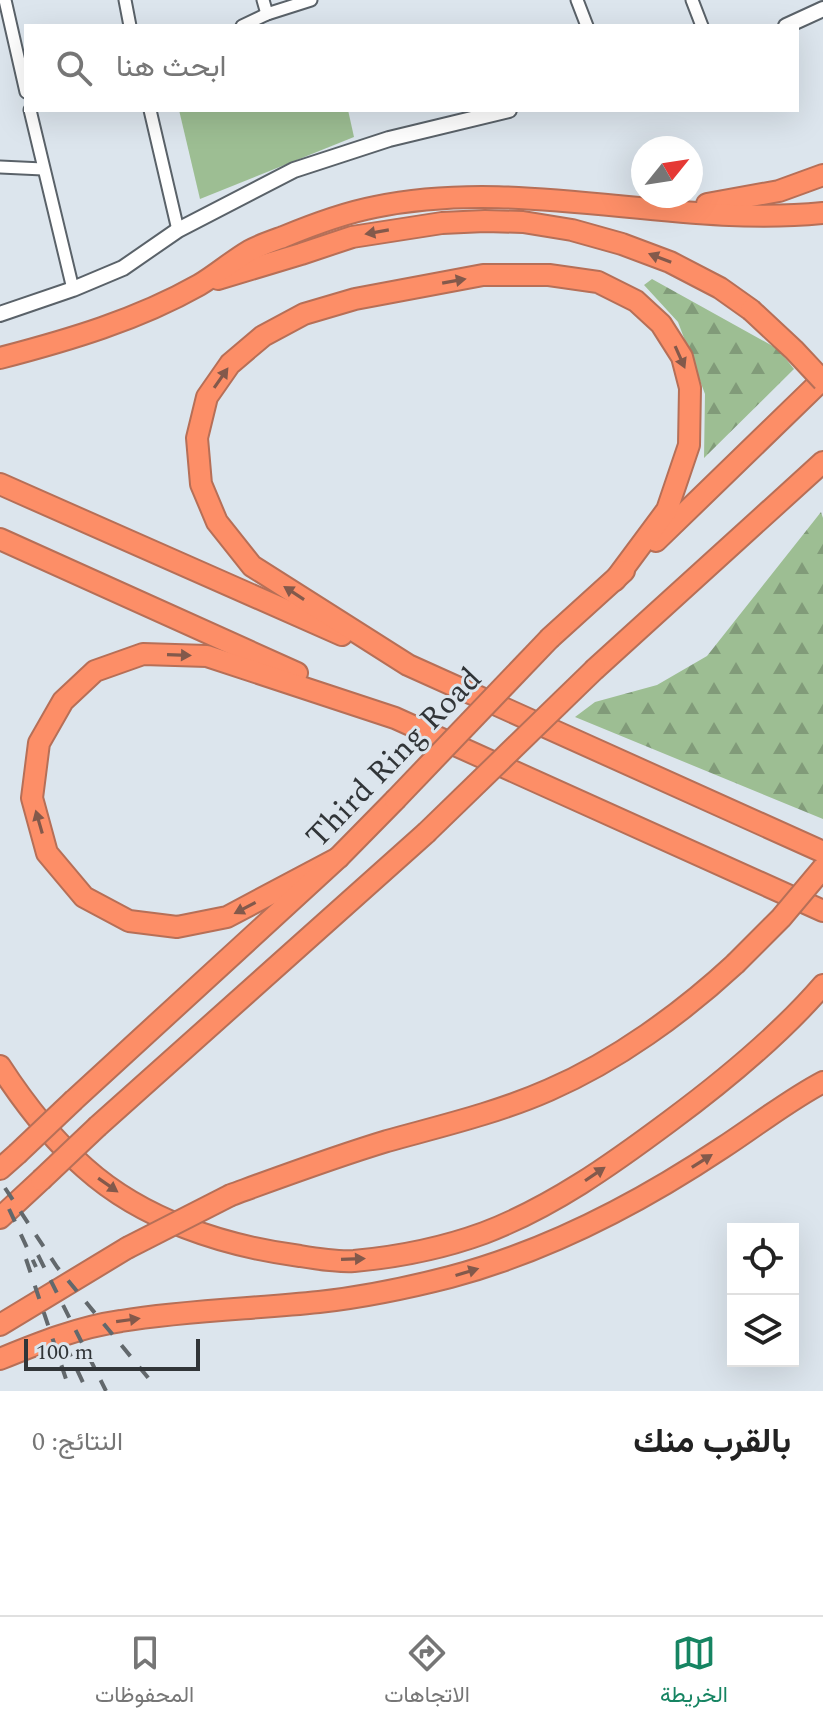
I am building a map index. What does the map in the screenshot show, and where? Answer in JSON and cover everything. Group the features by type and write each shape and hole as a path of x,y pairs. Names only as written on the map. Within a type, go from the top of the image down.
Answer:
{"highway":[{"path":"650,210 721,202 779,191 823,175"},
{"path":"199,285 252,249 312,225 375,207 430,199 491,197 788,217 823,213"},
{"path":"0,358 100,330 199,285 352,237 442,223 523,222 622,244 670,262 720,288 751,310 823,380"},
{"path":"408,665 252,566 217,522 201,484 197,438 207,397 230,364 263,336 304,314 355,299 483,275 549,275 598,282 636,301 661,324 682,357 690,388 689,445 667,510 615,580"},
{"name":"Third Ring Road","path":"0,1169 338,858 550,638 615,580 823,380"},
{"path":"0,1218 98,1126 426,833 595,669 823,462"},
{"path":"0,484 823,852"},
{"path":"0,539 823,911"},
{"path":"338,858 227,917 177,927 129,921 84,897 47,853 32,798 39,743 63,701 95,671 143,654 207,656 395,718"},
{"path":"0,1325 127,1248 231,1195 341,1155 502,1108 550,1090 599,1065 710,987 781,918 823,868"},
{"path":"0,1066 30,1109 84,1167 110,1188 143,1207 210,1236 316,1259 352,1261 447,1245 499,1226 565,1194 634,1148 725,1080 823,985"},
{"path":"0,1359 44,1341 119,1321 385,1293 510,1259 606,1217 669,1182 823,1082"}],"street":[{"path":"5,0 24,83"},
{"path":"125,0 130,24"},
{"path":"263,0 267,14"},
{"path":"246,24 311,0"},
{"path":"577,0 586,24"},
{"path":"692,0 701,24"},
{"path":"790,24 823,9"},
{"path":"30,112 73,289"},
{"path":"150,112 178,230"},
{"path":"0,314 123,268 178,230 294,170 389,139 501,112"},
{"path":"0,167 43,169"}],"green space":[{"path":"179,112 348,112 354,137 200,199"},
{"path":"652,279 778,349 794,369 704,458 705,394 678,322 644,285"},
{"path":"821,512 823,819 575,717 595,702 657,685 707,656"}],"railway":[{"path":"5,1188 57,1267 150,1380"},
{"path":"9,1209 36,1267"},
{"path":"38,1255 106,1391"},
{"path":"26,1259 70,1391"},
{"path":"65,1344 87,1391"}]}
